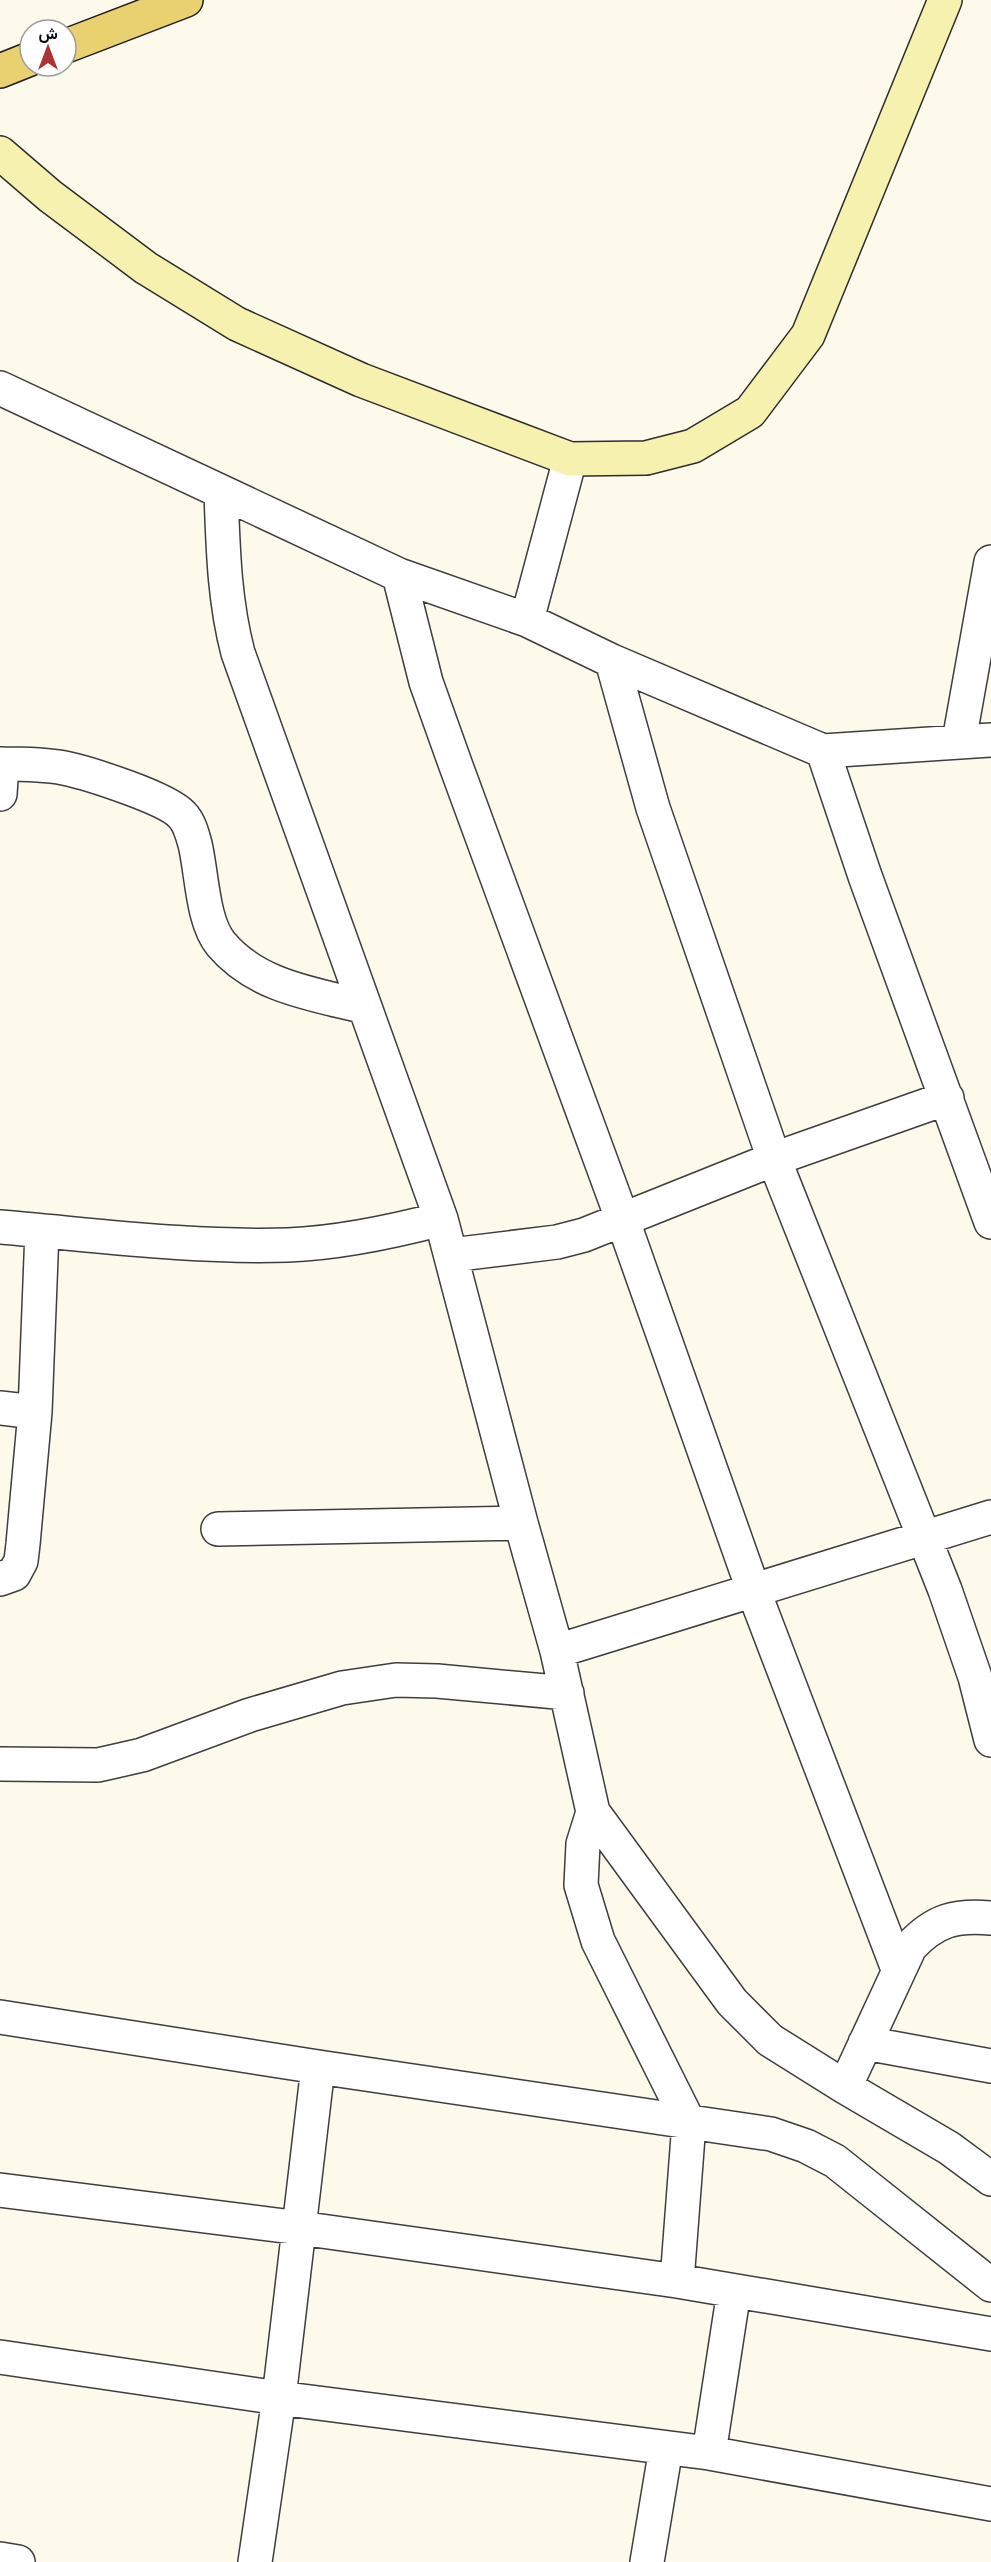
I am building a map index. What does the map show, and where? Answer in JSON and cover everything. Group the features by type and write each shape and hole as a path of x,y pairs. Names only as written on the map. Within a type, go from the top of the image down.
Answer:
{"main road":[{"path":"78,40 186,0"},
{"path":"0,71 18,64"}],"street":[{"path":"0,153 50,196 146,268 237,324 361,380 570,459 646,458 693,446 750,412 808,335 945,0"},
{"path":"0,388 399,575 527,620 612,661 823,751 991,740"},
{"path":"527,620 570,459"},
{"path":"221,492 225,586 238,653 441,1219 557,1652 593,1812 732,2002 770,2040 949,2148 991,2179"},
{"path":"959,741 991,562"},
{"path":"399,575 426,682 754,1592 898,1969"},
{"path":"612,661 653,808 774,1158 962,1636 991,1740"},
{"path":"823,751 865,876 991,1222"},
{"path":"1,774 63,768 148,797 180,812 188,822 195,843 209,920 220,943 259,976 292,989 364,1007"},
{"path":"451,1256 557,1242 622,1221 774,1158 947,1098"},
{"path":"0,1227 211,1244 289,1245 350,1239 441,1219"},
{"path":"0,1579 14,1574 21,1561 35,1412 42,1231"},
{"path":"0,1408 35,1412"},
{"path":"557,1652 991,1517"},
{"path":"218,1529 521,1523"},
{"path":"0,1764 98,1765 142,1755 250,1715 342,1688 396,1680 437,1681 567,1693"},
{"path":"593,1812 583,1844 581,1885 598,1941 689,2123 676,2281"},
{"path":"845,2087 910,1947 923,1934 942,1922 966,1916 991,1918"},
{"path":"0,2017 771,2134 806,2146 836,2161 991,2285"},
{"path":"865,2043 991,2066"},
{"path":"255,2562 279,2398 318,2067"},
{"path":"0,2190 300,2228 676,2281 991,2334"},
{"path":"709,2453 734,2290"},
{"path":"0,2357 279,2398 709,2453 991,2504"},
{"path":"647,2562 666,2448"},
{"path":"0,2559 18,2562"}]}
